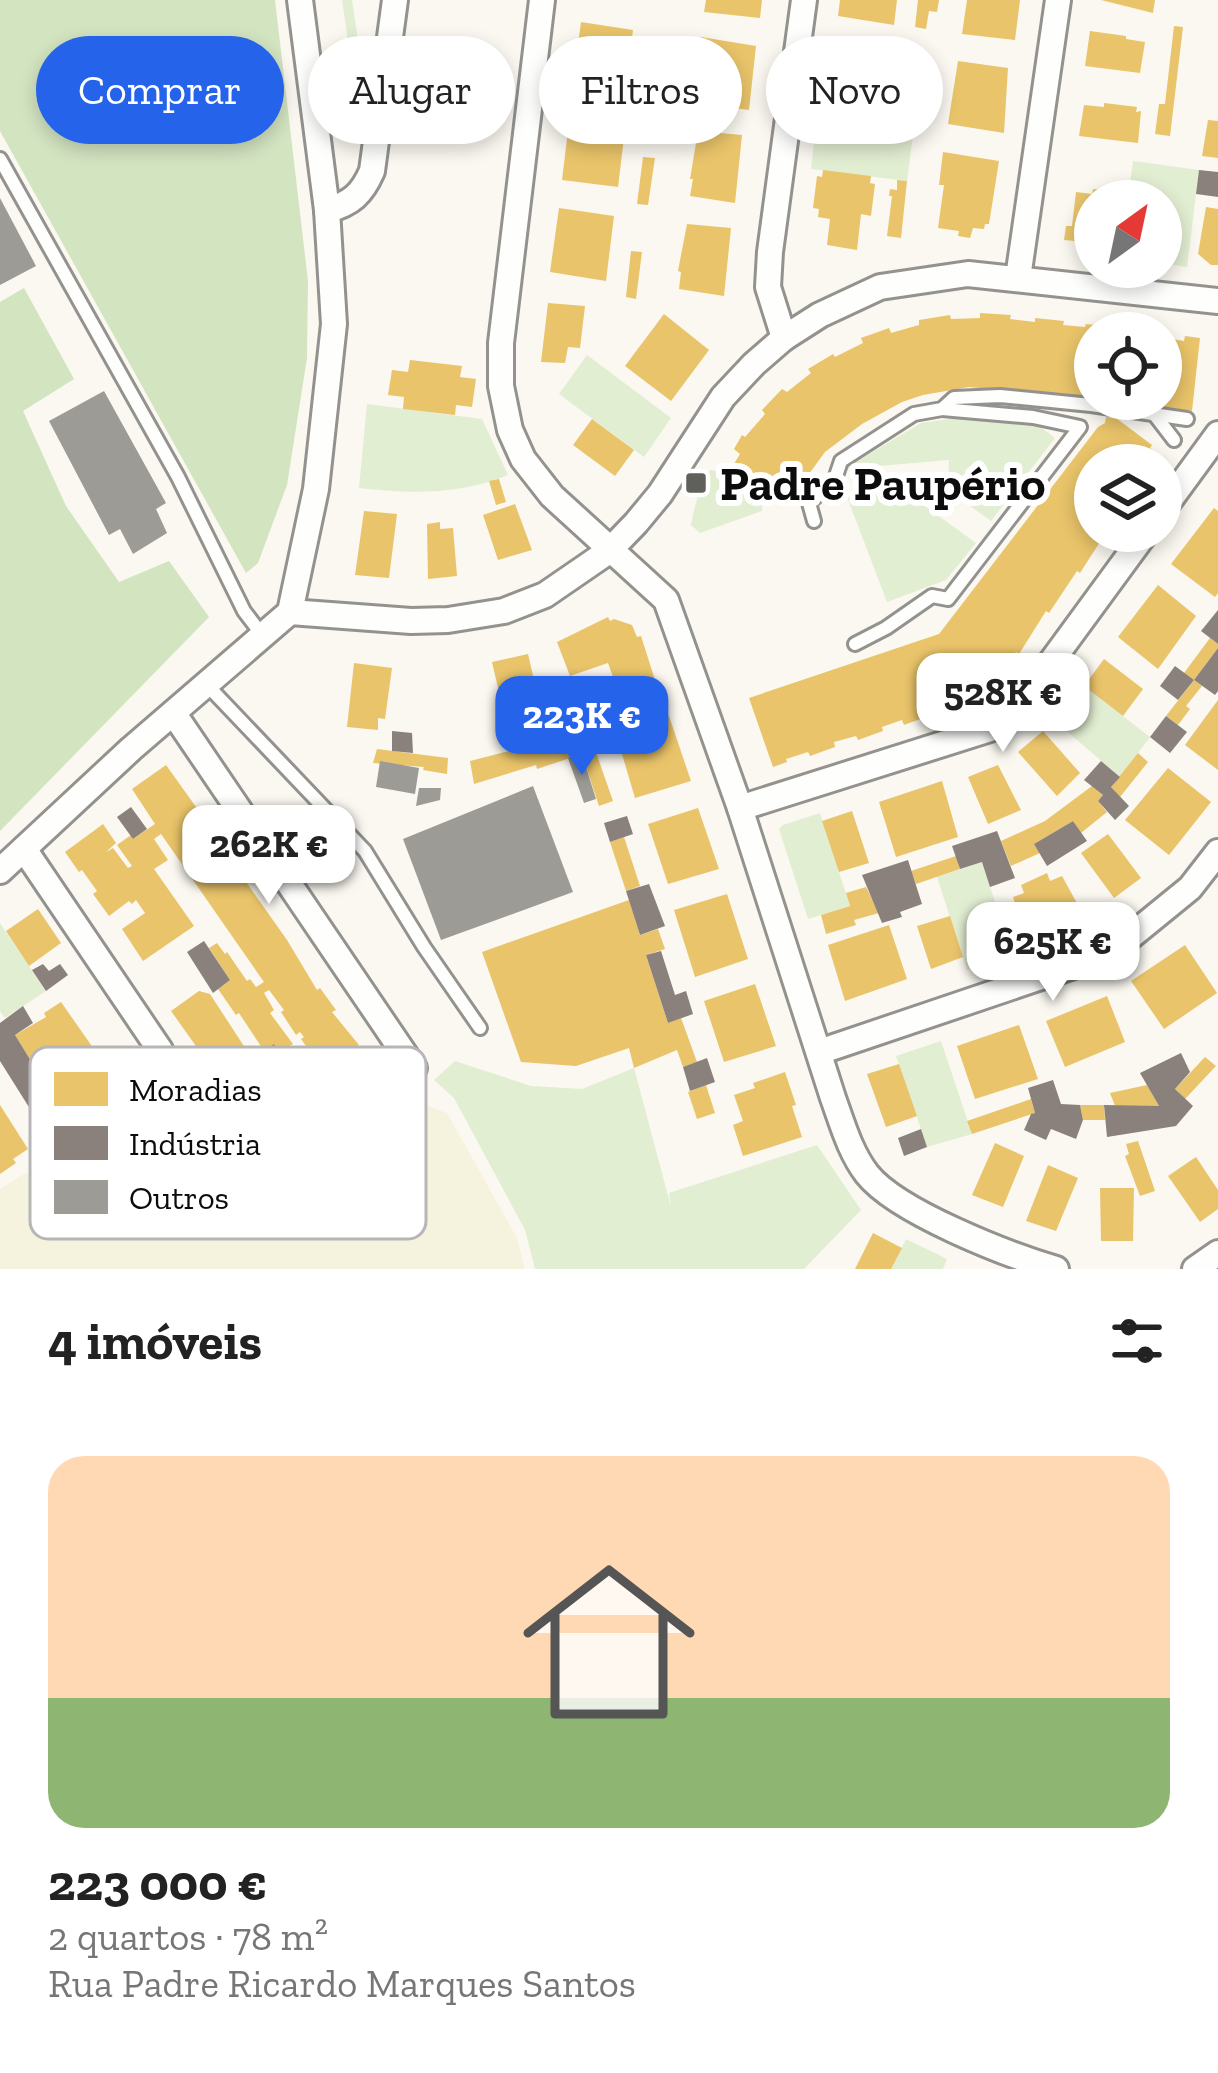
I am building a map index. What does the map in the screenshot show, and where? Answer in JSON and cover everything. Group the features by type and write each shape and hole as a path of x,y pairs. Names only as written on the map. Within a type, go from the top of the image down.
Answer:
{"street":[{"path":"0,871 131,748 290,612 316,489 334,324 326,210 300,0"},
{"path":"326,210 346,205 364,191 372,171 395,0"},
{"path":"542,0 501,343 501,386 510,430 523,459 552,496 666,600 849,1142 868,1175 899,1203 1020,1259 1056,1269"},
{"path":"784,338 768,287 770,252 804,0"},
{"path":"1018,278 1058,0"},
{"path":"290,612 411,621 475,617 545,595 609,551 660,494 723,397 754,364 820,314 880,287 968,274 1218,301"},
{"path":"1182,483 1218,434"},
{"path":"740,808 990,729 1040,676 1132,552"},
{"path":"174,714 400,1047"},
{"path":"24,849 158,1047"},
{"path":"819,1052 1108,954 1190,888 1218,852"},
{"path":"1196,1269 1218,1253"}],"lane":[{"path":"0,159 178,478 244,611 263,636"},
{"path":"942,409 954,398 1000,396 1074,403"},
{"path":"814,521 808,503 835,479 841,461 914,413 942,409 1034,417 1079,427 948,598 932,596 855,644"},
{"path":"1182,418 1187,419"},
{"path":"1159,420 1174,440"},
{"path":"208,685 365,851 480,1028"}],"shaded area":[{"path":"426,1106 447,1113 517,1238 525,1269 0,1269 0,1189 30,1173 30,1239 426,1239"}],"green space":[{"path":"0,0 275,0 279,36 36,36 36,144 284,144 284,77 308,281 307,358 287,485 258,563 246,573 0,131"},
{"path":"342,0 352,0 357,36 347,36"},
{"path":"814,144 912,144 907,181 811,169"},
{"path":"1133,161 1199,170 1187,267 1182,266 1182,180 1131,180"},
{"path":"24,288 74,379 23,411 66,506 119,582 169,561 209,617 0,831 0,302"},
{"path":"587,355 671,418 644,457 559,394"},
{"path":"367,404 482,419 508,475 435,491 359,488"},
{"path":"956,418 1039,426 1055,438 991,521 948,490 949,460 844,469 921,423"},
{"path":"710,470 738,484 762,511 700,533 691,525"},
{"path":"897,486 976,543 946,580 887,602 847,497"},
{"path":"1074,678 1150,737 1120,777 1047,714"},
{"path":"820,813 850,906 808,919 779,829"},
{"path":"982,862 1012,954 967,970 937,877"},
{"path":"0,923 46,991 5,1018 0,1011"},
{"path":"941,1041 972,1134 927,1147 896,1056"},
{"path":"455,1061 531,1086 582,1089 634,1068 671,1207 669,1193 817,1145 861,1210 804,1269 535,1269 525,1230 454,1098 434,1080"},
{"path":"906,1239 947,1259 943,1269 891,1269"}],"building: Moradias":[{"path":"706,0 762,0 760,18 704,12"},
{"path":"840,0 897,0 894,25 838,16"},
{"path":"918,0 939,0 937,12 929,11 926,29 915,27"},
{"path":"967,0 1020,0 1015,40 962,34"},
{"path":"1101,0 1155,0 1153,13"},
{"path":"581,22 633,30 632,36 579,36"},
{"path":"1174,26 1183,27 1170,136 1155,134 1159,104 1165,104"},
{"path":"1090,31 1145,42 1140,73 1085,66"},
{"path":"742,44 756,46 749,110 742,109"},
{"path":"958,61 1008,68 1004,133 948,124"},
{"path":"1104,103 1141,111 1138,143 1079,136 1084,105 1104,107"},
{"path":"1208,120 1218,121 1218,158 1202,156"},
{"path":"566,144 623,144 618,187 562,180"},
{"path":"696,144 741,144 735,203 690,196"},
{"path":"943,152 999,161 989,224 984,229 973,228 970,238 938,228"},
{"path":"643,157 655,158 648,205 637,204"},
{"path":"823,170 871,176 870,183 875,184 871,216 861,214 857,250 827,245 830,219 818,217 819,209 813,208 817,176 822,177"},
{"path":"897,180 907,181 901,238 887,236 890,189 897,190"},
{"path":"1206,207 1218,209 1218,265 1198,254"},
{"path":"559,208 614,216 606,281 550,272"},
{"path":"1074,209 1074,241 1064,240 1066,226 1072,226"},
{"path":"687,224 731,228 724,296 679,289"},
{"path":"631,251 642,252 636,299 626,297"},
{"path":"548,303 585,306 580,348 568,347 565,363 541,362"},
{"path":"980,313 1011,315 1010,319 1064,321 1063,325 1074,326 1074,397 969,387 902,402 825,452 787,504 731,469 740,454 734,449 742,435 782,389 787,392 811,373 808,369 863,343 861,338 889,328 891,333 919,325 919,320 950,315 951,319 980,318"},
{"path":"664,314 709,350 671,401 625,366"},
{"path":"1185,336 1200,338 1192,411 1182,410"},
{"path":"410,360 462,366 460,377 476,379 472,407 456,405 455,415 403,409 404,397 388,395 392,370 408,372"},
{"path":"592,419 634,450 615,476 573,445"},
{"path":"1119,420 1151,444 1085,444 1105,423"},
{"path":"1074,458 1074,552 1094,552 990,687 972,695 973,699 930,711 931,715 904,725 902,720 882,727 883,731 834,742 835,747 786,759 773,767 749,698 939,634"},
{"path":"499,479 506,502 496,505 489,481"},
{"path":"515,504 532,550 498,560 483,515"},
{"path":"1214,508 1218,511 1215,597 1171,564"},
{"path":"364,511 397,514 389,578 355,575"},
{"path":"440,522 440,529 453,528 457,576 428,579 427,524"},
{"path":"1158,585 1196,616 1158,669 1118,637"},
{"path":"608,617 632,625 637,637 641,636 655,680 647,683 649,690 621,699 608,663 570,676 557,642"},
{"path":"1210,638 1218,648 1194,680 1184,673"},
{"path":"528,654 541,710 505,718 492,662"},
{"path":"1104,659 1143,689 1123,716 1084,686"},
{"path":"354,663 392,668 385,719 378,718 378,730 347,727"},
{"path":"1194,680 1202,686 1178,725 1166,716"},
{"path":"1218,700 1218,770 1185,745"},
{"path":"669,716 691,781 635,798 616,734"},
{"path":"550,725 554,738 575,733 580,748 593,744 613,801 599,806 582,754 474,784 470,761 524,747 520,735"},
{"path":"1043,731 1080,773 1057,796 1018,752"},
{"path":"377,749 448,758 447,774 373,763"},
{"path":"1138,753 1148,762 1120,797 1111,787"},
{"path":"166,765 359,1045 307,1047 269,990 264,993 274,1010 270,1013 293,1044 261,1047 218,989 230,980 209,948 217,943 256,987 264,982 161,834 154,839 168,860 154,869 194,926 143,961 122,929 145,913 136,900 109,916 93,894 97,891 65,852 103,824 116,843 106,852 113,848 128,868 132,866 117,845 155,824 132,789"},
{"path":"998,765 1021,810 988,824 968,777"},
{"path":"1168,768 1211,802 1169,855 1125,820"},
{"path":"942,781 958,837 896,857 879,802"},
{"path":"1092,786 1103,795 1098,801 1107,812 1081,833 1073,821 1034,844 1040,853 1011,866 1001,841 1045,821"},
{"path":"698,808 719,869 668,884 648,824"},
{"path":"852,811 869,863 839,872 822,821"},
{"path":"1108,834 1141,878 1114,898 1081,853"},
{"path":"624,837 640,886 626,891 610,842"},
{"path":"956,856 960,869 916,884 911,871"},
{"path":"1047,873 1050,881 1062,876 1084,916 1028,943 1013,897 1024,893 1021,885"},
{"path":"866,887 879,913 826,934 821,915 850,906 846,893"},
{"path":"727,894 748,959 695,977 674,910"},
{"path":"629,900 640,935 658,929 665,949 646,955 668,1023 681,1018 697,1062 683,1067 677,1050 634,1068 629,1048 576,1066 521,1062 482,952"},
{"path":"38,909 61,943 29,966 6,931"},
{"path":"950,916 963,957 931,969 917,926"},
{"path":"889,925 907,979 845,1001 828,945"},
{"path":"1185,945 1217,993 1164,1029 1131,981"},
{"path":"755,984 776,1046 724,1062 704,1001"},
{"path":"199,991 210,994 244,1047 197,1047 171,1011"},
{"path":"1107,996 1125,1042 1065,1067 1046,1021"},
{"path":"61,1002 92,1047 30,1047 30,1059 15,1035 46,1017 44,1013"},
{"path":"1019,1025 1038,1079 975,1099 957,1046"},
{"path":"1205,1057 1216,1066 1185,1099 1175,1089"},
{"path":"899,1064 917,1116 886,1127 867,1074"},
{"path":"785,1072 802,1137 743,1156 733,1125 743,1121 734,1095"},
{"path":"706,1085 715,1113 697,1119 688,1092"},
{"path":"1147,1085 1159,1106 1115,1106 1110,1093"},
{"path":"1031,1099 1035,1113 972,1134 967,1121"},
{"path":"0,1105 28,1149 0,1174"},
{"path":"1080,1105 1104,1105 1105,1120 1083,1120"},
{"path":"1138,1141 1155,1191 1140,1196 1125,1156 1129,1154 1126,1144"},
{"path":"995,1143 1024,1156 1003,1207 972,1195"},
{"path":"1196,1157 1218,1190 1218,1209 1200,1222 1168,1176"},
{"path":"1048,1165 1078,1178 1056,1231 1026,1221"},
{"path":"1100,1188 1134,1188 1133,1241 1101,1241"},
{"path":"873,1233 902,1248 891,1269 855,1269"}],"building: Indústria":[{"path":"1199,170 1218,172 1218,197 1196,194"},
{"path":"1218,610 1218,644 1201,631"},
{"path":"1218,648 1218,691 1215,695 1194,680"},
{"path":"1175,666 1194,680 1178,700 1160,686"},
{"path":"567,708 575,733 554,738 547,714"},
{"path":"1166,716 1187,732 1170,753 1150,737"},
{"path":"392,731 412,733 413,753 392,751"},
{"path":"1101,761 1120,777 1111,787 1129,806 1115,820 1098,801 1103,795 1084,780"},
{"path":"131,807 147,829 133,839 117,817"},
{"path":"627,816 633,834 610,842 604,823"},
{"path":"1073,821 1087,841 1047,866 1034,844"},
{"path":"997,831 1015,878 990,887 982,862 960,869 952,846"},
{"path":"908,860 922,904 882,923 862,875"},
{"path":"649,884 665,926 640,935 626,891"},
{"path":"204,941 230,980 213,993 187,952"},
{"path":"661,951 675,995 686,991 693,1014 668,1023 646,955"},
{"path":"43,964 49,971 60,964 68,975 46,991 32,970"},
{"path":"23,1006 33,1023 15,1035 30,1059 30,1109 0,1061 0,1023"},
{"path":"1181,1053 1190,1072 1175,1089 1193,1106 1176,1126 1107,1137 1104,1105 1159,1106 1140,1073"},
{"path":"707,1058 715,1082 690,1091 683,1067"},
{"path":"1053,1080 1061,1104 1080,1105 1083,1120 1076,1139 1051,1129 1046,1140 1024,1130 1035,1113 1028,1088"},
{"path":"921,1129 927,1147 904,1156 898,1138"}],"building: Outros":[{"path":"0,198 36,266 0,285"},
{"path":"104,391 166,503 156,509 167,533 133,554 120,529 109,535 49,421"},
{"path":"582,754 596,799 584,803 568,758"},
{"path":"380,761 419,768 415,794 376,787"},
{"path":"533,786 573,892 441,940 403,839"},
{"path":"419,788 441,788 440,800 416,806"}],"place":[{"name":"Padre Paupério","path":"696,483"}]}
